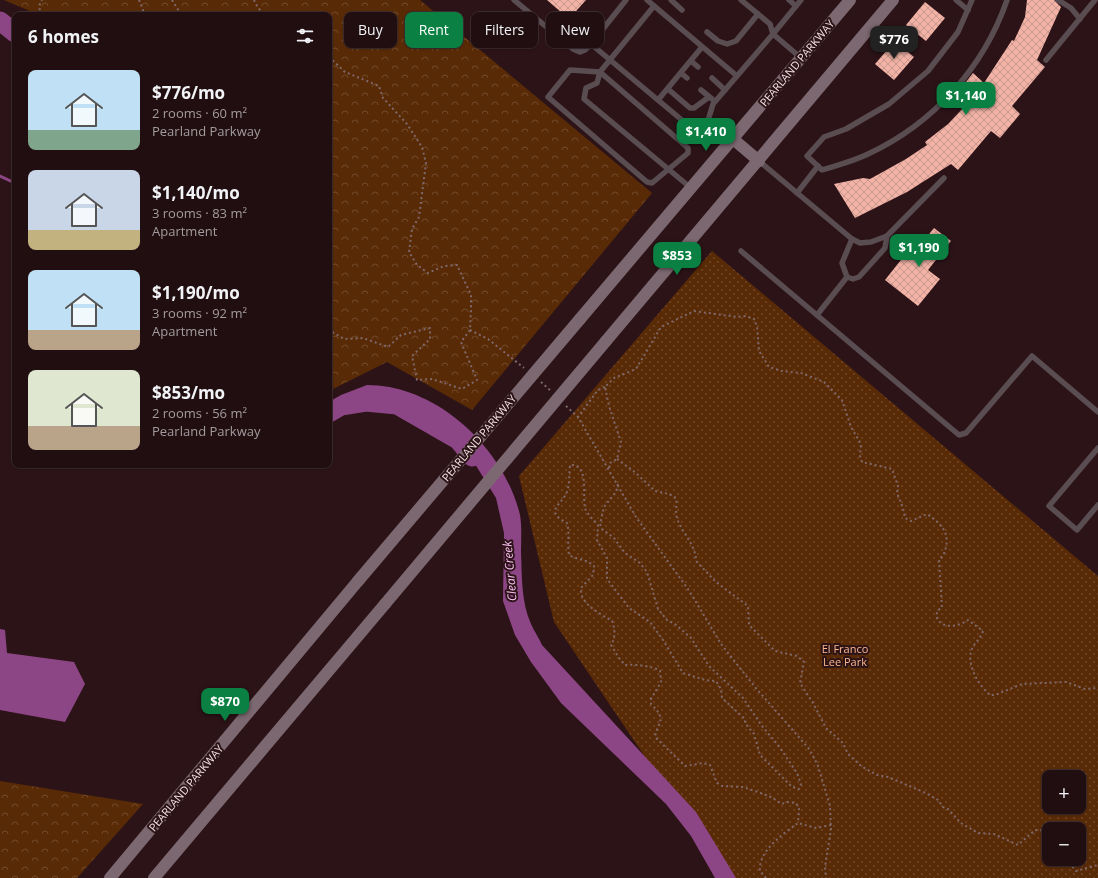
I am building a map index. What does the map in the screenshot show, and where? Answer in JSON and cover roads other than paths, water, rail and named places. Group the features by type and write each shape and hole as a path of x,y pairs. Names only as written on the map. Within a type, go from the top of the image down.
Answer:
{"main road":[{"name":"PEARLAND PARKWAY","path":"110,878 358,581 850,0"},
{"path":"154,878 893,0"},
{"path":"733,140 759,161"}],"lane":[{"path":"514,0 546,26"},
{"path":"604,27 626,0"},
{"path":"647,0 737,76"},
{"path":"671,0 682,10"},
{"path":"741,0 770,24 773,34 801,58"},
{"path":"789,0 796,6"},
{"path":"707,124 715,102 801,0"},
{"path":"956,0 968,10"},
{"path":"972,0 958,32 928,71 913,85 871,115 846,129 824,137 807,156 822,170 868,154 906,132 941,104 977,61 1007,0"},
{"path":"1058,0 1064,2 1080,19"},
{"path":"1046,60 1095,0 1098,2"},
{"path":"654,6 609,59 600,72 597,82 586,88 584,99 668,170 692,188"},
{"path":"707,32 718,41 727,44 731,43 736,41 758,14"},
{"path":"658,100 702,47"},
{"path":"573,48 580,52 587,48"},
{"path":"595,48 683,121 707,124 733,140"},
{"path":"691,61 698,67"},
{"path":"570,70 600,72 688,148 688,153 652,183 647,182 548,97 570,70"},
{"path":"681,73 687,78"},
{"path":"712,78 725,90"},
{"path":"668,89 690,108 694,108 709,97"},
{"path":"701,90 715,102"},
{"path":"759,161 852,239 860,243 871,242 887,236 944,178"},
{"path":"797,193 818,166"},
{"path":"847,277 853,279 859,277 884,248 887,236"},
{"path":"847,277 842,263 852,239"},
{"path":"740,251 959,435 966,433 1032,356 1098,412"},
{"path":"816,315 847,277"},
{"path":"1098,448 1049,506 1077,530 1098,506"}],"water":[{"path":"367,385 393,388 418,396 442,408 464,425 483,444 499,466 512,490 520,515 522,579 525,607 531,624 542,645 696,812 736,878 715,878 691,836 666,804 561,703 531,662 515,635 503,601 504,533 496,498 475,464 451,434 435,419 396,400 374,398 332,417 332,401 341,395"},
{"path":"0,629 5,630 7,653 74,662 85,684 65,722 0,710"}],"waterway":[{"name":"Clear Creek","path":"0,21 12,31"},
{"path":"0,176 12,182"},
{"name":"Clear Creek","path":"332,411 341,406 366,402 397,405 458,440 472,457"}],"park label":[{"name":"El Franco Lee Park","path":"845,655"}]}
